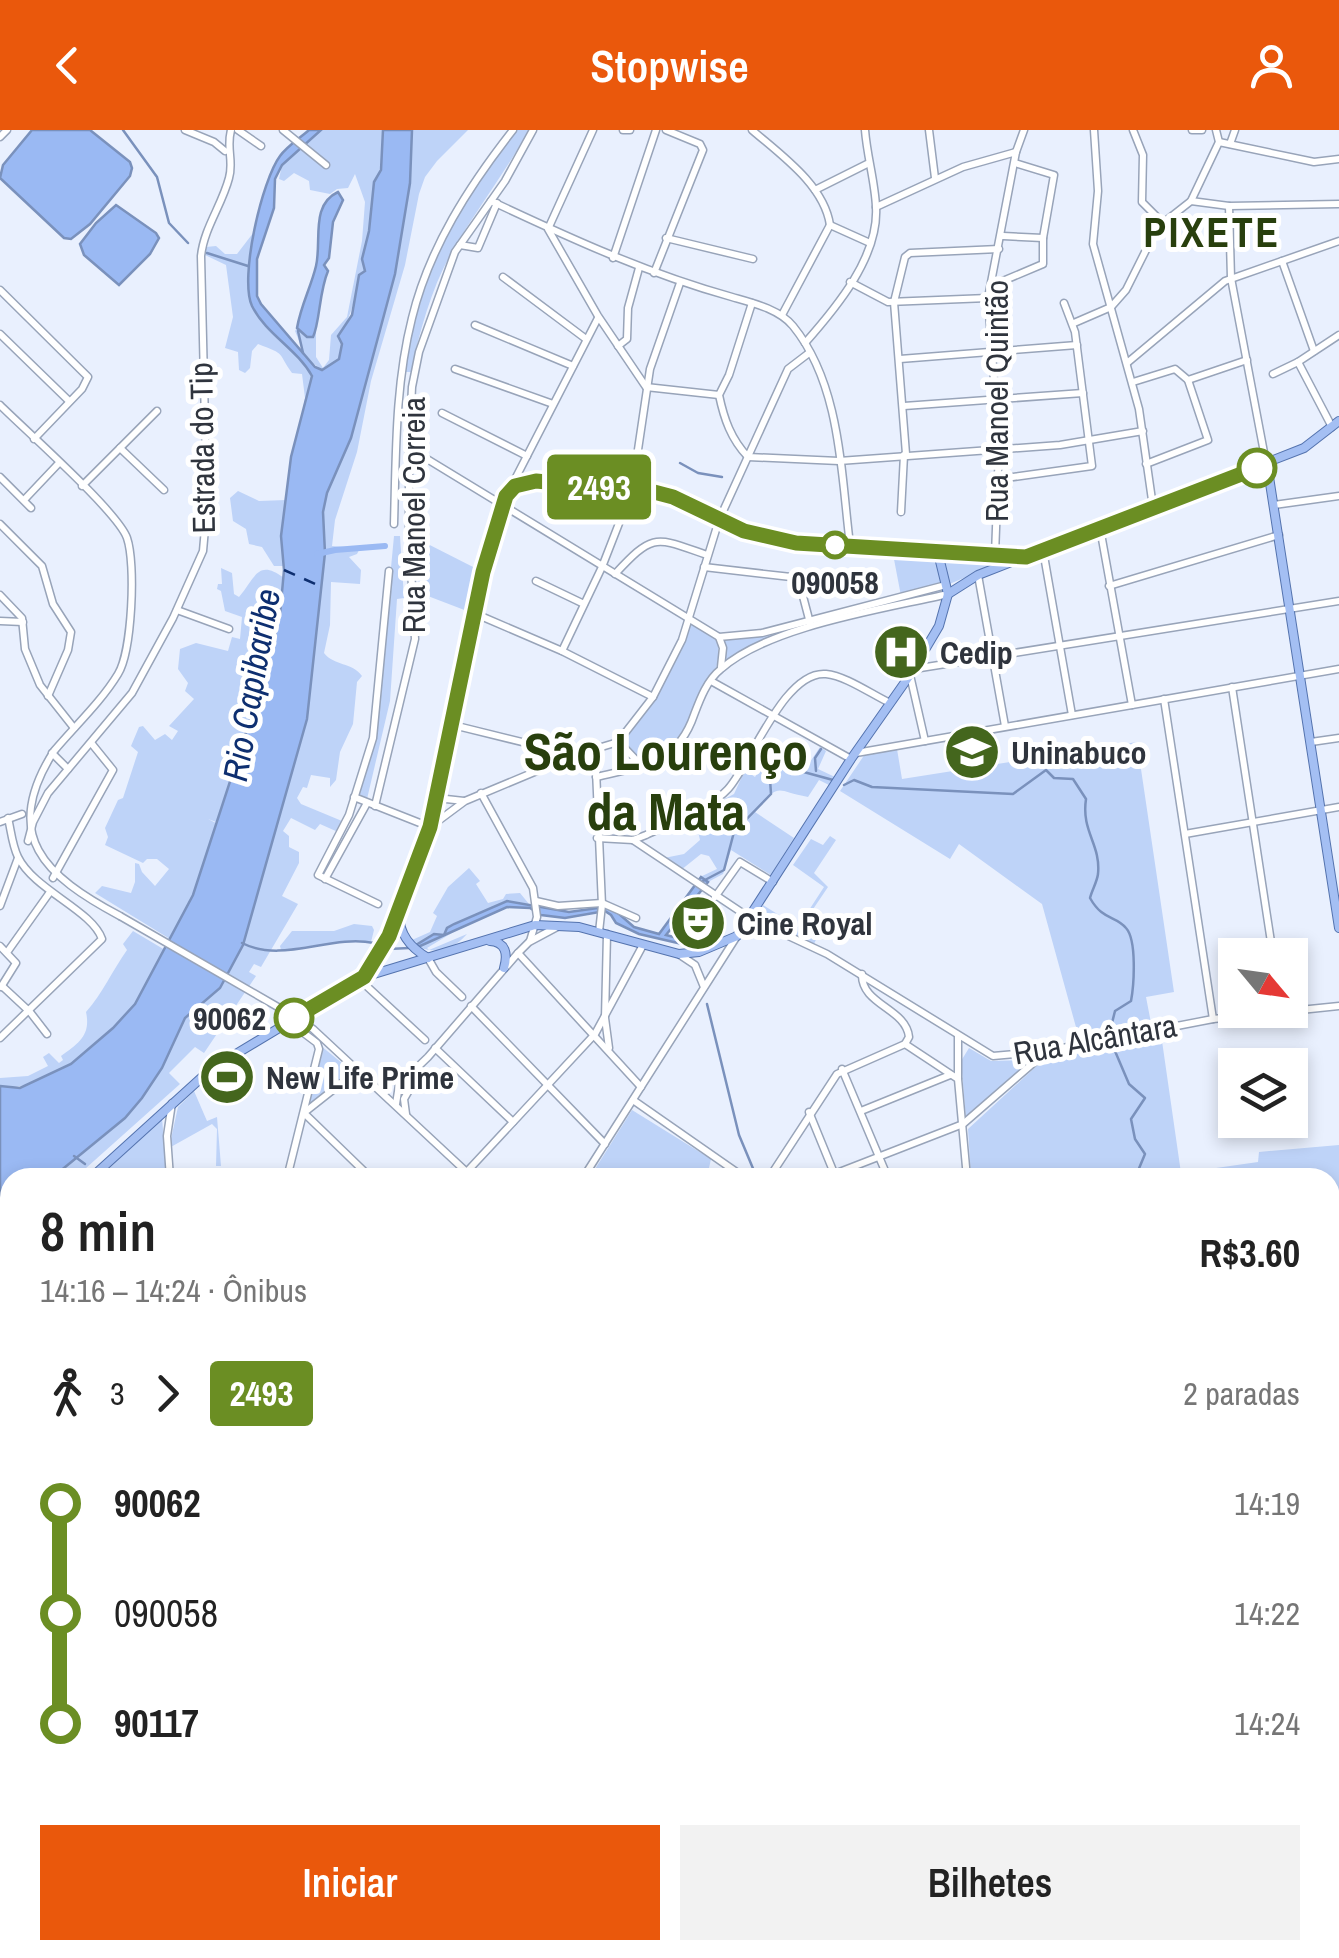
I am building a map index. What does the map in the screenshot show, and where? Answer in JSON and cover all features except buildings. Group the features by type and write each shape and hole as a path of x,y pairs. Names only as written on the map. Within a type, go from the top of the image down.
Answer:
{"main road":[{"path":"947,590 978,574 1267,464 1311,444 1336,424"},
{"path":"1267,464 1335,877 1339,928"},
{"path":"362,978 383,950 430,827 483,572 510,491 536,481 632,490 673,497 764,537 796,543 1026,557"},
{"path":"101,1168 210,1069 362,978 536,921 603,933 679,954 696,952 738,936 853,756 912,672 944,615 947,590 938,553"},
{"path":"399,908 400,930 428,958"},
{"path":"485,940 502,945 507,954 504,968"}],"street":[{"path":"0,137 6,130"},
{"path":"184,130 220,145 226,152"},
{"path":"283,130 326,166"},
{"path":"394,524 401,378 412,315 456,210 513,130"},
{"name":"Rua Manoel Correia","path":"321,876 371,804 415,639 408,448 412,387 426,325 460,245 494,202 533,130"},
{"path":"548,228 593,130"},
{"path":"613,258 656,130"},
{"path":"654,273 703,147 666,130"},
{"path":"752,130 815,190 828,211 830,224 782,314"},
{"path":"805,343 850,282 870,243 876,207 865,130"},
{"path":"929,130 935,178"},
{"name":"Rua Manoel Quintão","path":"995,555 999,448 988,298 1016,152 1024,130"},
{"path":"1094,130 1098,191 1093,244 1133,382 1153,507"},
{"path":"1132,130 1143,156 1142,202 1164,223"},
{"path":"1192,130 1202,130"},
{"path":"1074,323 1111,307 1126,290 1152,238 1191,201 1219,142 1216,130"},
{"path":"1230,144 1235,130"},
{"path":"220,145 232,131 261,146"},
{"name":"Estrada do Tip","path":"28,841 41,806 134,690 196,570 207,535 200,256 230,174 226,152 232,131"},
{"path":"1219,142 1314,162 1339,159"},
{"path":"876,207 935,178 1016,152"},
{"path":"990,287 1042,266 1054,175 1015,162"},
{"path":"815,190 868,164"},
{"path":"1191,201 1229,206 1339,204"},
{"path":"460,245 478,248 494,202 613,258 782,314 805,343 828,400 850,545"},
{"path":"1229,206 1232,278 1267,464"},
{"path":"830,224 870,243"},
{"path":"548,228 598,316 646,387 719,395"},
{"path":"1002,236 1043,238"},
{"path":"666,238 753,259"},
{"path":"1127,363 1208,293 1232,278 1339,241"},
{"path":"901,512 904,406 894,302 903,261 910,253 999,249"},
{"path":"1282,261 1314,351"},
{"path":"617,346 627,338 628,308 639,268"},
{"path":"502,277 586,339"},
{"path":"562,651 602,567 632,490 646,387 680,282"},
{"path":"850,282 878,299 894,302 988,298"},
{"path":"0,290 87,374 86,384 34,438"},
{"path":"752,303 719,395 727,426 748,457 839,462 1090,440 1143,431"},
{"path":"999,479 1089,468 1092,464 1074,323 1064,303"},
{"path":"510,491 598,316"},
{"path":"474,325 573,366"},
{"path":"0,334 69,401"},
{"path":"1273,374 1339,335"},
{"path":"900,359 1077,346"},
{"path":"354,797 430,827 480,794 618,742 653,696 689,620 719,520 791,365 809,353"},
{"path":"1188,380 1246,360"},
{"path":"1298,362 1336,424"},
{"path":"454,369 553,404"},
{"path":"1133,382 1175,369 1188,380 1208,440 1146,464"},
{"path":"904,406 1083,392"},
{"path":"0,406 122,527 131,556 124,659 112,682 32,782 22,814 28,841 54,878 290,1014 321,1036 386,1096 396,1100 459,1168"},
{"path":"82,486 156,411"},
{"path":"442,413 527,456"},
{"path":"120,448 164,490"},
{"path":"408,448 718,636 762,634 947,590"},
{"path":"24,500 58,463"},
{"path":"0,477 31,508"},
{"path":"1274,506 1339,496"},
{"path":"0,524 46,572 53,604 71,632 68,650 48,696"},
{"path":"1100,528 1132,705"},
{"path":"1109,586 1279,535"},
{"path":"615,574 638,548 658,540 707,554"},
{"path":"1043,550 1072,715"},
{"path":"704,566 791,577 800,585 810,624"},
{"path":"378,904 321,876 343,828 376,724 389,571"},
{"path":"978,574 1005,726"},
{"path":"536,581 584,604"},
{"path":"0,596 23,622 31,668 74,728"},
{"path":"925,741 912,672 1339,601"},
{"path":"177,610 229,629"},
{"path":"476,614 653,696"},
{"path":"0,621 23,622"},
{"path":"596,777 664,758 684,739 703,694 721,668 765,642 810,624"},
{"path":"762,634 765,642"},
{"path":"718,636 723,648 721,668"},
{"path":"711,681 853,756 1339,669"},
{"path":"597,838 633,840 725,793 772,716 808,679 824,673 890,702"},
{"path":"1232,687 1271,938"},
{"name":"Rua Alcântara","path":"633,840 703,890 862,974 993,1056 1046,1051 1213,1019 1164,699"},
{"path":"454,725 575,755"},
{"path":"872,730 882,748"},
{"path":"1311,742 1339,738"},
{"path":"618,742 642,766"},
{"path":"54,878 112,770 92,744"},
{"path":"590,750 596,777 609,1050"},
{"path":"52,753 68,769"},
{"path":"480,794 530,882 536,921 529,942"},
{"path":"437,798 465,801"},
{"path":"1185,834 1339,807"},
{"path":"0,1038 102,939 93,925 50,892 18,858 4,820 22,814"},
{"path":"0,906 18,858"},
{"path":"715,896 738,863 773,882"},
{"path":"8,952 50,892"},
{"path":"536,902 602,907 636,918"},
{"path":"396,1100 399,1086 518,952 563,925"},
{"path":"589,1168 738,936"},
{"path":"474,1168 595,1034 643,945"},
{"path":"0,946 16,963 1,987 30,1012 47,1034"},
{"path":"518,952 641,1087"},
{"path":"679,954 694,965 704,988"},
{"path":"428,958 462,997"},
{"path":"775,1168 809,1112 842,1069 905,1044 909,1036 906,1025 867,993 862,974"},
{"path":"362,978 425,1040"},
{"path":"471,1006 605,1144"},
{"path":"1308,1009 1339,1006"},
{"path":"1213,1019 1218,1018"},
{"path":"288,1022 314,1040 319,1049 290,1168"},
{"path":"958,1036 955,1077 966,1168"},
{"path":"905,1044 955,1077"},
{"path":"436,1048 513,1122"},
{"path":"852,1168 963,1124 1046,1051"},
{"path":"406,1115 403,1103 428,1057"},
{"path":"842,1069 884,1168"},
{"path":"862,1111 955,1077"},
{"path":"304,1113 342,1082"},
{"path":"372,1083 386,1088 399,1086"},
{"path":"396,1100 408,1092"},
{"path":"633,1100 731,1168"},
{"path":"169,1168 166,1136 173,1102"},
{"path":"809,1112 833,1168"},
{"path":"304,1113 361,1168"}],"shaded area":[{"path":"32,130 90,130 130,162 130,176 90,224 71,239 64,238 0,178 3,165"},
{"name":"Rio Capibaribe","path":"309,130 321,130 282,165 275,179 274,208 257,259 257,296 315,367 322,370 339,359 342,344 338,336 352,315 359,275 365,271 362,259 374,182 381,170 383,130 412,130 410,183 395,274 351,438 323,512 325,553 307,719 243,945 220,988 185,1018 162,1068 125,1118 64,1168 0,1168 0,1086 20,1088 71,1064 135,1004 193,895 267,668 280,614 284,570 281,536 291,457 312,376 258,316 249,292 254,230 266,186 283,152"},
{"path":"321,130 383,130 365,271 347,321 338,336 342,344 339,359 322,370 306,358 295,331 297,328 313,337 316,331 316,357 323,368 329,360 331,335 347,317 362,241 365,202 355,174 348,188 330,194 310,190 309,181 294,173 284,181 279,179 282,165"},
{"path":"412,130 468,130 437,161 419,194 357,452 335,520 332,546 360,548 349,557 361,570 360,584 331,582 330,625 324,653 362,676 357,682 353,724 340,752 336,780 330,787 330,778 311,775 307,788 303,787 297,798 301,804 342,821 338,832 320,824 315,830 291,818 283,831 289,836 289,847 299,852 299,863 282,896 298,904 261,967 254,964 249,972 256,976 204,1053 195,1047 169,1073 180,1084 86,1168 65,1168 125,1118 162,1068 185,1018 220,988 243,945 307,719 325,553 323,512 327,493 351,437 395,274 410,183"},
{"path":"514,130 529,130 446,262 428,308 411,372 403,372 421,300 448,231 476,180"},
{"path":"338,192 343,200 333,222 317,323 313,337 307,337 297,328 316,266 320,215 329,198"},
{"path":"116,205 159,238 150,254 119,285 84,255 80,244"},
{"path":"257,228 248,286 264,323 312,376 302,414 302,374 292,373 280,355 258,344 245,373 239,370 238,352 225,348 233,317 226,265 205,255 206,247 216,246 225,254 237,254"},
{"path":"238,491 259,501 286,500 281,536 283,566 274,566 262,547 249,544 246,529 233,521 230,498"},
{"path":"394,536 400,536 404,598 397,599 390,701 367,799 355,795 375,736"},
{"path":"414,537 477,569 467,611 420,593"},
{"path":"893,554 1007,560 947,585 948,594 765,642 721,668 719,637 741,636 901,596"},
{"path":"221,568 232,573 234,594 239,597 262,570 284,578 281,613 271,665 251,714 259,719 219,823 208,819 218,824 206,876 170,939 95,893 102,886 131,893 135,863 155,886 169,869 157,859 143,863 105,845 105,828 118,800 123,798 138,752 131,746 139,727 143,726 155,740 165,734 172,740 178,731 169,726 194,699 185,691 188,683 178,669 180,649 196,643 228,651 232,637 240,639 242,617 225,611 221,591 217,589 222,584"},
{"path":"691,624 716,638 717,666 712,683 674,746 664,755 642,763 621,742 655,698"},
{"path":"1137,742 1174,992 1146,997 1151,1023 1079,1038 1042,904 959,844 950,859 840,791 865,754 897,749 902,779"},
{"path":"820,747 826,751 818,769 835,777 829,785 819,780 808,797 774,792 755,812 794,838 771,875 731,850 723,874 708,882 700,877 717,869 709,856 701,854 681,870 664,858 684,854 700,840 697,827 692,829 686,819 734,794 745,770 755,777 766,760 770,763 774,756 804,771"},
{"path":"830,836 836,840 814,873 828,887 803,924 814,936 819,933 814,944 765,926 758,914 763,905 798,927 824,887 793,865 811,839 823,845"},
{"path":"469,868 480,881 476,884 488,903 503,899 506,894 520,893 529,904 505,901 447,928 445,936 460,928 429,950 418,947 443,936 434,934 416,945 412,940 430,932 437,916 433,913 448,887"},
{"path":"701,877 708,882 666,935 689,941 695,947 639,934 616,923 605,911 565,918 541,915 530,908 507,907 418,947 416,945 434,934 444,935 454,924 507,901 569,912 605,907 634,927 659,934"},
{"path":"354,924 372,926 371,942 356,940 281,950 292,931 334,931"},
{"path":"133,931 165,950 124,1018 93,1048 56,1073 36,1082 0,1086 0,1078 28,1076 48,1066 43,1057 49,1053 59,1063 63,1060 61,1056 85,1033 86,1012 127,950 123,944"},
{"path":"467,934 450,947 429,950"},
{"path":"1161,1034 1180,1168 970,1168 968,1129 1042,1061 1049,1063 1055,1054"},
{"path":"321,1046 353,1072 304,1113"},
{"path":"969,1048 991,1061 1032,1060 966,1119 961,1061"},
{"path":"194,1091 207,1121 217,1117 221,1166 216,1166 217,1129 212,1124 169,1148 178,1107"},
{"path":"632,1110 711,1159 709,1168 596,1168"},
{"path":"162,1118 166,1168 110,1168"},
{"path":"1339,1145 1339,1168 1216,1168 1258,1162 1259,1152"}],"waterway":[{"path":"123,130 157,177 169,223 188,243"},
{"path":"207,253 248,266"},
{"path":"298,331 303,353"},
{"path":"680,463 698,473 722,477"},
{"path":"317,554 385,546"},
{"path":"816,771 815,758 821,749"},
{"path":"703,881 724,870 734,832 771,794 770,779 778,765 833,780"},
{"path":"844,785 854,780 872,787 1013,794 1046,770 1054,778 1073,779 1086,799 1086,820 1097,854 1097,877 1090,898 1100,911 1126,928 1132,942 1131,1001 1115,1011 1110,1031"},
{"path":"242,943 274,951 341,942 374,943"},
{"path":"389,949 409,948"},
{"path":"707,1004 739,1135 753,1168"},
{"path":"1112,1044 1129,1084 1145,1098 1131,1119 1135,1139 1145,1154 1139,1168"},
{"path":"74,1156 85,1164"}],"ferry route":[{"path":"284,570 322,587"}],"bus line":[{"name":"2493","path":"294,1018 364,977 383,950 430,827 483,572 506,496 515,486 554,481 654,492 744,531 796,543 1026,557 1257,468"}],"place":[{"name":"090058","path":"835,545"},
{"name":"Cedip","path":"901,652"},
{"name":"Uninabuco","path":"972,752"},
{"name":"Cine Royal","path":"698,923"},
{"name":"90062","path":"294,1018"},
{"name":"New Life Prime","path":"227,1077"}],"district":[{"name":"PIXETE","path":"1212,232"},
{"name":"São Lourenço da Mata","path":"666,781"}]}
